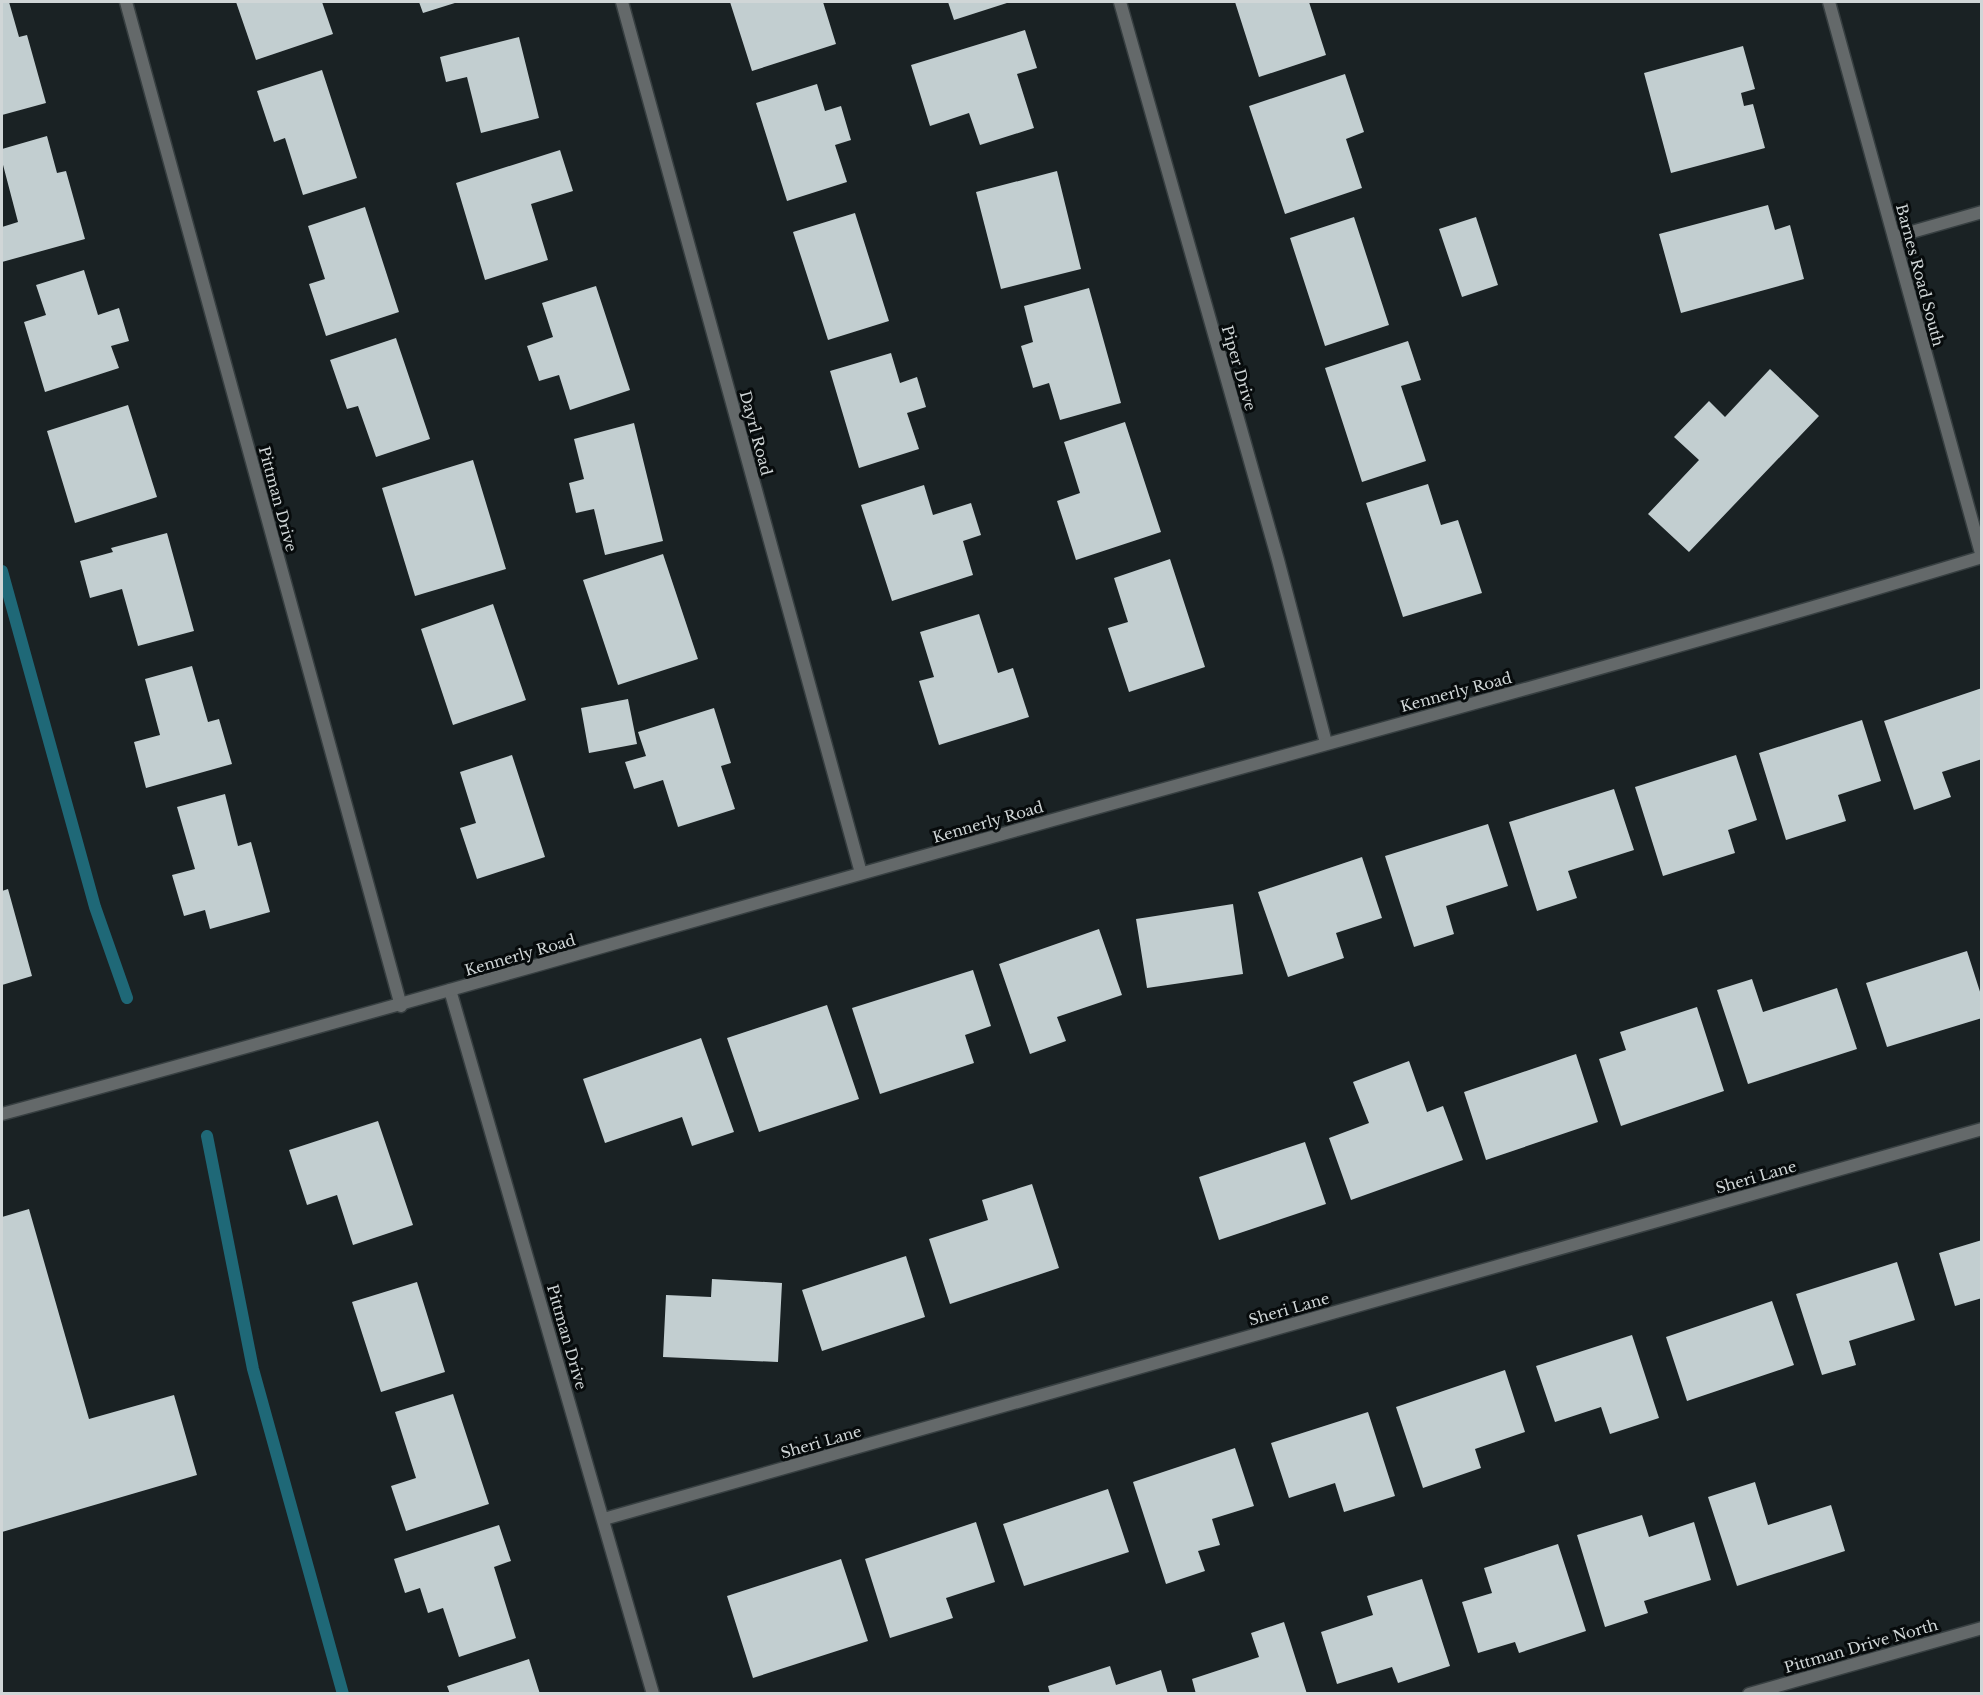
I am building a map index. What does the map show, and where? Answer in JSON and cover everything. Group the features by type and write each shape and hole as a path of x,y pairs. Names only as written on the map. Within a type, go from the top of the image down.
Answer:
{"street":[{"name":"Pittman Drive","path":"126,2 401,1006"},
{"name":"Dayrl Road","path":"622,2 861,873"},
{"name":"Piper Drive","path":"1120,2 1278,560 1326,743"},
{"name":"Barnes Road South","path":"1828,2 1982,557"},
{"path":"1894,237 1982,212"},
{"name":"Kennerly Road","path":"2,1114 401,1006 861,873 1804,611 1982,557"},
{"name":"Pittman Drive","path":"450,990 653,1694"},
{"name":"Sheri Lane","path":"604,1519 1982,1129"},
{"name":"Pittman Drive North","path":"1749,1694 1982,1628"}],"building":[{"path":"2,2 9,2 19,37 27,35 46,103 2,115"},
{"path":"236,2 322,2 333,34 256,60"},
{"path":"419,2 458,2 423,13"},
{"path":"730,2 823,2 836,44 752,71"},
{"path":"948,2 1010,2 954,20"},
{"path":"1235,2 1309,2 1326,55 1259,77"},
{"path":"1025,30 1037,68 1017,74 1034,128 980,145 969,113 930,126 911,65"},
{"path":"519,37 539,118 481,133 467,77 446,82 440,57"},
{"path":"1743,46 1755,89 1741,93 1744,106 1753,104 1765,148 1671,173 1644,73"},
{"path":"322,70 357,178 303,195 285,138 274,142 257,91"},
{"path":"1345,74 1364,132 1346,139 1362,188 1285,214 1249,106"},
{"path":"817,84 825,111 841,106 851,140 835,145 847,182 787,201 756,103"},
{"path":"47,136 57,173 66,171 85,239 2,262 2,227 18,222 2,161 2,149"},
{"path":"560,150 573,191 531,204 548,260 485,280 456,183"},
{"path":"1057,171 1081,269 1001,289 976,192"},
{"path":"1768,205 1775,230 1790,225 1804,279 1681,313 1659,234"},
{"path":"365,207 399,312 326,336 309,284 325,279 308,226"},
{"path":"855,213 889,321 828,340 793,232"},
{"path":"1354,217 1389,325 1325,346 1290,238"},
{"path":"1476,217 1498,285 1462,297 1439,229"},
{"path":"84,270 98,315 119,308 129,341 111,346 119,368 45,392 24,322 46,315 36,285"},
{"path":"596,286 630,390 570,410 559,375 539,381 527,346 553,337 542,303"},
{"path":"1089,288 1121,403 1060,420 1049,383 1033,388 1021,346 1033,342 1024,306"},
{"path":"396,338 430,439 376,457 358,406 347,409 330,360"},
{"path":"1408,341 1421,380 1401,386 1426,461 1362,482 1325,368"},
{"path":"891,353 900,383 917,377 926,407 907,413 919,449 859,468 830,371"},
{"path":"1770,369 1819,416 1689,552 1648,514 1699,460 1674,437 1709,401 1725,417"},
{"path":"128,405 157,497 75,523 47,431"},
{"path":"1125,422 1161,532 1076,560 1057,501 1080,493 1064,442"},
{"path":"634,423 663,541 605,555 594,509 576,513 569,483 584,479 574,439"},
{"path":"473,460 506,569 415,596 382,488"},
{"path":"1428,484 1441,525 1458,520 1482,593 1403,617 1366,503"},
{"path":"924,485 933,515 971,503 981,535 963,541 973,575 892,601 861,505"},
{"path":"167,533 194,631 138,646 122,589 90,598 80,561 113,552 111,548"},
{"path":"663,554 698,659 618,685 583,580"},
{"path":"1170,559 1205,667 1129,692 1108,628 1128,622 1114,578"},
{"path":"493,604 526,700 453,725 421,629"},
{"path":"979,614 998,673 1013,668 1029,717 939,745 919,681 934,677 920,632"},
{"path":"192,666 208,722 219,719 232,764 146,788 134,742 160,735 145,679"},
{"path":"1982,688 1982,759 1942,772 1951,797 1914,810 1884,721"},
{"path":"628,699 637,744 589,753 581,708"},
{"path":"714,708 731,763 721,766 735,809 678,827 663,780 634,789 625,762 646,756 638,732"},
{"path":"1862,720 1881,781 1838,795 1846,821 1786,840 1759,753"},
{"path":"512,755 545,857 477,879 460,828 476,823 460,772"},
{"path":"1736,755 1757,820 1728,830 1735,853 1663,876 1635,787"},
{"path":"1614,789 1634,850 1568,871 1577,898 1537,911 1509,822"},
{"path":"225,794 238,846 251,842 270,912 210,929 205,910 184,916 172,875 195,869 177,807"},
{"path":"1488,824 1508,886 1446,906 1454,934 1414,947 1385,856"},
{"path":"1362,857 1382,918 1336,933 1344,958 1288,977 1258,892"},
{"path":"8,889 32,976 2,985 2,891"},
{"path":"1233,904 1243,974 1147,988 1136,919"},
{"path":"1099,929 1122,995 1057,1017 1066,1041 1030,1054 999,964"},
{"path":"1967,951 1982,998 1982,1018 1887,1047 1866,983"},
{"path":"973,970 991,1026 965,1035 974,1063 880,1094 852,1008"},
{"path":"1752,979 1763,1012 1837,988 1857,1049 1748,1084 1717,990"},
{"path":"827,1005 859,1099 759,1132 727,1038"},
{"path":"1697,1007 1724,1091 1621,1126 1599,1059 1626,1050 1620,1032"},
{"path":"701,1038 734,1132 692,1146 682,1117 605,1143 583,1079"},
{"path":"1576,1054 1598,1122 1486,1160 1464,1092"},
{"path":"1409,1061 1427,1112 1443,1106 1463,1160 1351,1200 1329,1138 1369,1123 1353,1082"},
{"path":"378,1121 413,1225 353,1245 337,1195 307,1205 289,1150"},
{"path":"1305,1142 1326,1204 1219,1240 1199,1177"},
{"path":"1032,1184 1059,1268 950,1304 929,1239 988,1220 982,1200"},
{"path":"29,1209 89,1419 174,1395 197,1475 2,1532 2,1217"},
{"path":"1982,1240 1982,1298 1955,1306 1939,1253"},
{"path":"906,1256 925,1317 822,1351 802,1290"},
{"path":"1897,1262 1915,1320 1849,1341 1856,1365 1822,1375 1796,1294"},
{"path":"712,1279 782,1283 778,1362 663,1357 666,1295 711,1297"},
{"path":"417,1282 445,1372 381,1392 352,1302"},
{"path":"1772,1301 1794,1365 1687,1401 1666,1337"},
{"path":"1632,1335 1659,1418 1610,1434 1601,1407 1555,1422 1536,1366"},
{"path":"1505,1370 1525,1432 1475,1449 1481,1468 1423,1488 1396,1407"},
{"path":"453,1394 489,1504 406,1531 391,1486 416,1478 395,1412"},
{"path":"1368,1412 1395,1496 1344,1512 1335,1483 1289,1498 1271,1443"},
{"path":"1235,1448 1254,1506 1212,1519 1220,1545 1198,1551 1205,1571 1166,1584 1133,1482"},
{"path":"1755,1482 1768,1525 1831,1505 1845,1551 1737,1586 1708,1497"},
{"path":"1108,1489 1129,1552 1024,1586 1003,1524"},
{"path":"1642,1515 1649,1537 1694,1522 1711,1580 1644,1601 1648,1613 1605,1627 1577,1535"},
{"path":"976,1522 995,1582 946,1598 953,1618 890,1638 865,1559"},
{"path":"499,1525 511,1561 494,1567 516,1638 459,1657 443,1608 428,1613 420,1588 405,1593 394,1559"},
{"path":"1558,1544 1586,1631 1519,1653 1515,1642 1478,1653 1462,1602 1492,1593 1484,1568"},
{"path":"841,1559 868,1641 753,1678 727,1596"},
{"path":"1422,1579 1450,1666 1398,1683 1392,1667 1337,1684 1321,1632 1373,1615 1367,1596"},
{"path":"1284,1622 1307,1694 1196,1694 1192,1679 1259,1657 1251,1633"},
{"path":"529,1659 540,1694 450,1694 447,1686"},
{"path":"1110,1666 1116,1685 1161,1670 1168,1694 1050,1694 1048,1686"}],"waterway":[{"path":"2,571 95,907 127,998"},
{"path":"207,1136 253,1369 343,1694"}]}
